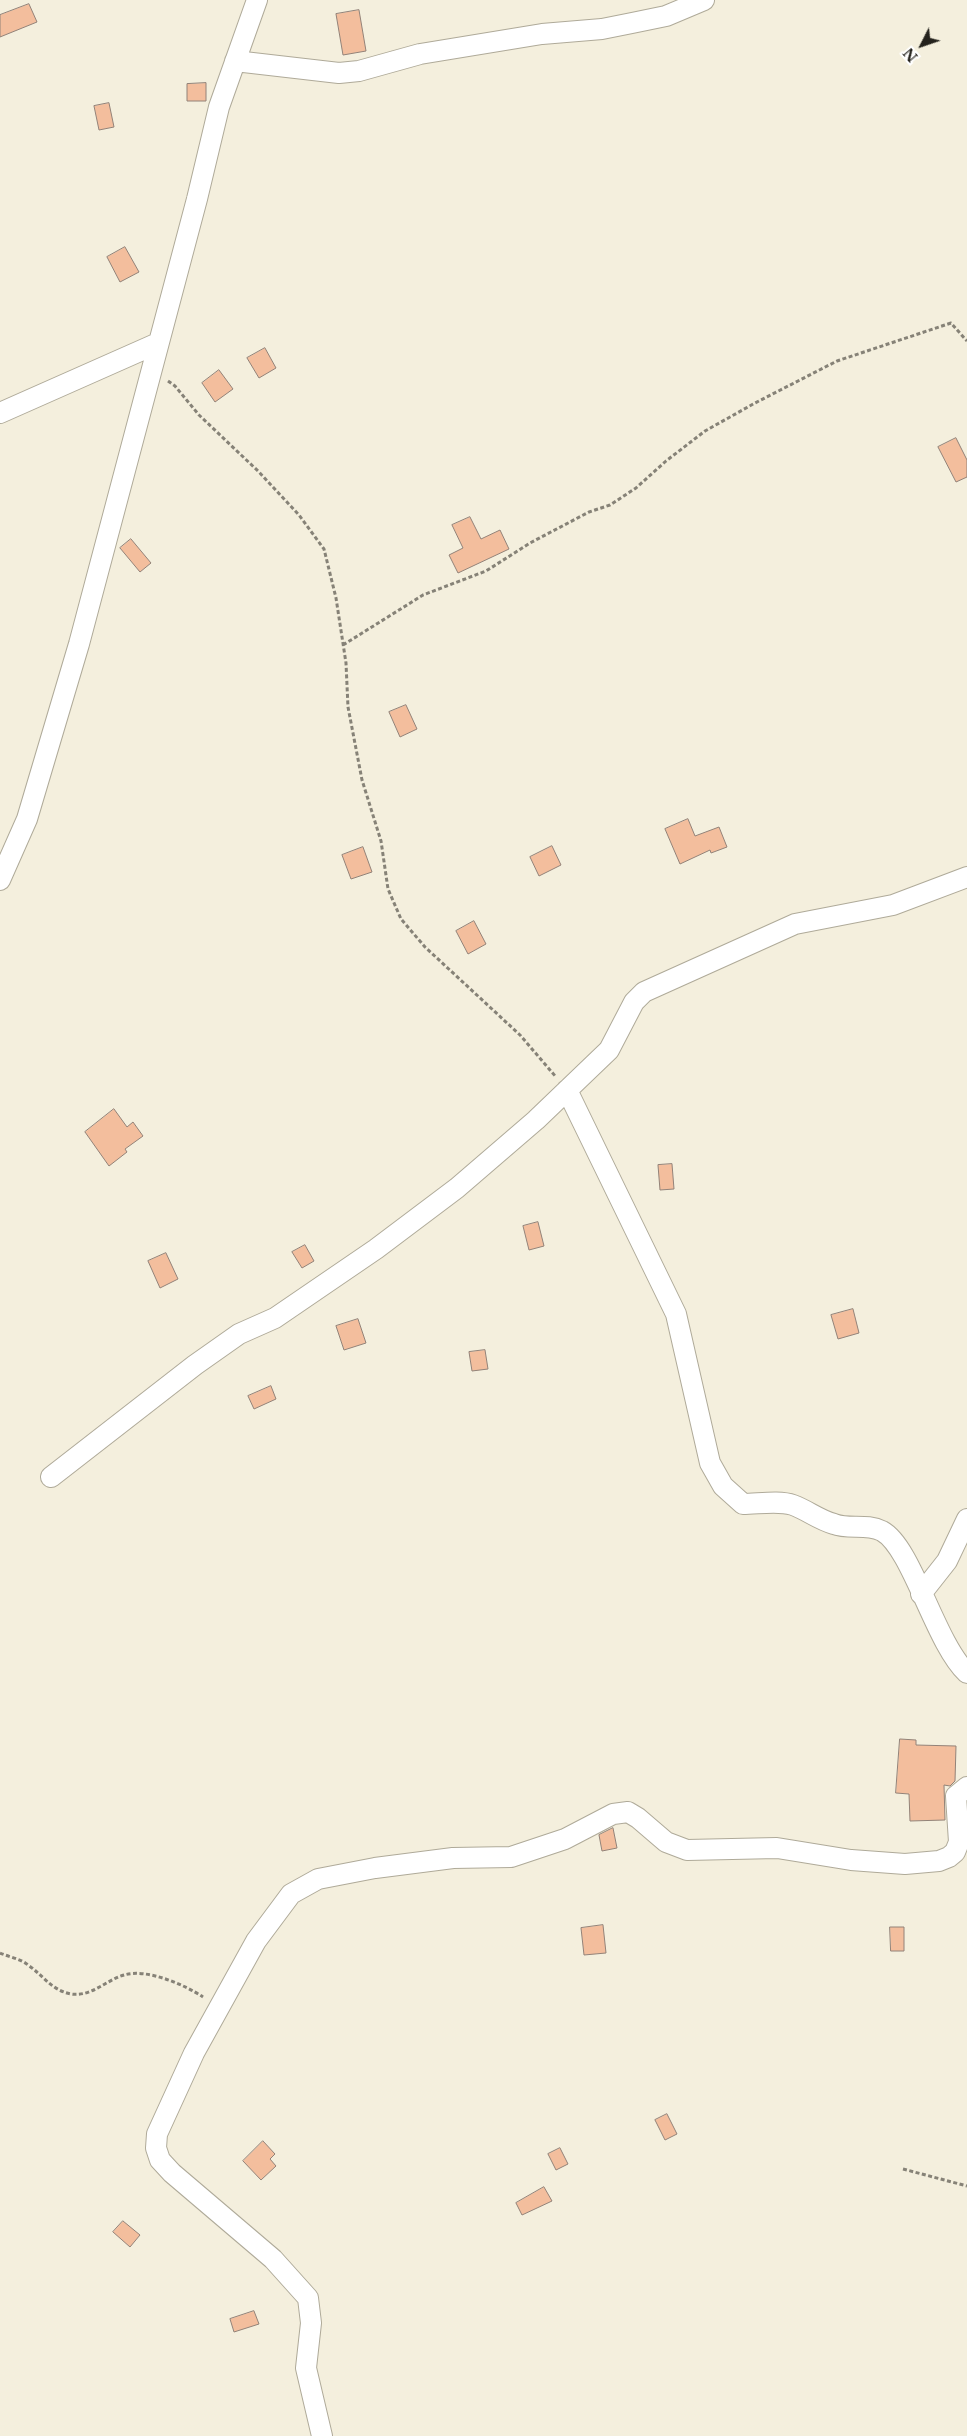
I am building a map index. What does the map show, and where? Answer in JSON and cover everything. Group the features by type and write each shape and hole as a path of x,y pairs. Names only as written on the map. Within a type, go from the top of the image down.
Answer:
{"street":[{"path":"0,880 28,819 79,644 197,199 219,107 257,0"},
{"path":"235,61 339,73 359,71 420,54 542,34 602,28 658,18 704,0"},
{"path":"0,413 158,343"},
{"path":"51,1477 195,1365 239,1334 275,1318 376,1249 457,1188 609,1050 634,1002 644,992 795,924 893,905 967,877"},
{"path":"567,1090 676,1314 710,1463 723,1486 744,1504 792,1504 836,1525 866,1526 883,1532 898,1546 959,1665 967,1673"},
{"path":"921,1594 947,1562 967,1519"},
{"path":"322,2436 306,2368 312,2323 308,2298 273,2259 241,2234 172,2173 160,2160 156,2148 157,2134 162,2118 219,2007 256,1941 291,1894 318,1879 375,1868 453,1858 511,1857 565,1839 613,1814 628,1812 666,1842 687,1850 777,1848 851,1860 906,1864 939,1862 950,1857 957,1847 956,1796 967,1787"}],"path":[{"path":"343,645 423,595 486,571 547,534 589,512 610,505 636,488 666,461 705,431 837,361 951,323 964,335 967,341"},
{"path":"151,368 175,386 199,415 258,470 299,514 324,549 336,598 343,645 348,706 362,780 381,841 388,889 401,919 425,947 520,1035 567,1090"},
{"path":"0,1953 27,1964 53,1988 72,1994 89,1993 126,1974 151,1976 187,1987 219,2007"},
{"path":"903,2169 967,2186"}],"building":[{"path":"29,4 37,22 0,37 0,15"},
{"path":"359,10 366,51 343,55 336,14"},
{"path":"206,83 206,101 187,101 187,84"},
{"path":"109,103 114,127 99,130 94,106"},
{"path":"125,247 139,272 120,282 107,257"},
{"path":"265,348 276,368 259,378 247,358"},
{"path":"219,370 233,389 215,402 202,383"},
{"path":"956,438 967,460 967,477 956,482 938,447"},
{"path":"470,517 481,539 500,530 509,549 458,573 449,555 463,548 452,525"},
{"path":"131,539 151,563 140,572 120,548"},
{"path":"406,705 417,729 400,737 389,712"},
{"path":"688,819 695,836 719,827 727,847 711,853 710,850 680,864 665,829"},
{"path":"552,846 561,865 539,876 530,857"},
{"path":"363,847 372,872 351,879 342,855"},
{"path":"474,921 486,944 468,954 456,931"},
{"path":"114,1109 127,1127 133,1122 143,1136 125,1149 127,1152 109,1166 85,1132"},
{"path":"672,1164 674,1189 660,1190 658,1165"},
{"path":"538,1222 544,1246 529,1250 523,1226"},
{"path":"305,1245 314,1261 302,1268 292,1252"},
{"path":"166,1253 178,1279 160,1288 148,1261"},
{"path":"853,1309 859,1333 838,1339 831,1315"},
{"path":"358,1319 366,1343 344,1350 336,1326"},
{"path":"485,1350 488,1369 472,1371 469,1352"},
{"path":"271,1386 276,1399 254,1409 248,1396"},
{"path":"900,1739 916,1740 916,1745 956,1746 955,1781 950,1786 944,1785 945,1820 910,1821 909,1794 896,1793"},
{"path":"613,1828 617,1848 602,1851 599,1835"},
{"path":"603,1925 606,1953 584,1955 581,1928"},
{"path":"890,1927 904,1927 904,1951 891,1951"},
{"path":"667,2114 677,2134 665,2140 655,2120"},
{"path":"263,2141 275,2154 270,2159 276,2166 261,2180 243,2161"},
{"path":"560,2148 568,2164 556,2170 548,2154"},
{"path":"544,2187 552,2201 522,2215 516,2203"},
{"path":"123,2221 140,2235 130,2247 113,2232"},
{"path":"254,2311 259,2324 234,2332 230,2319"}]}
